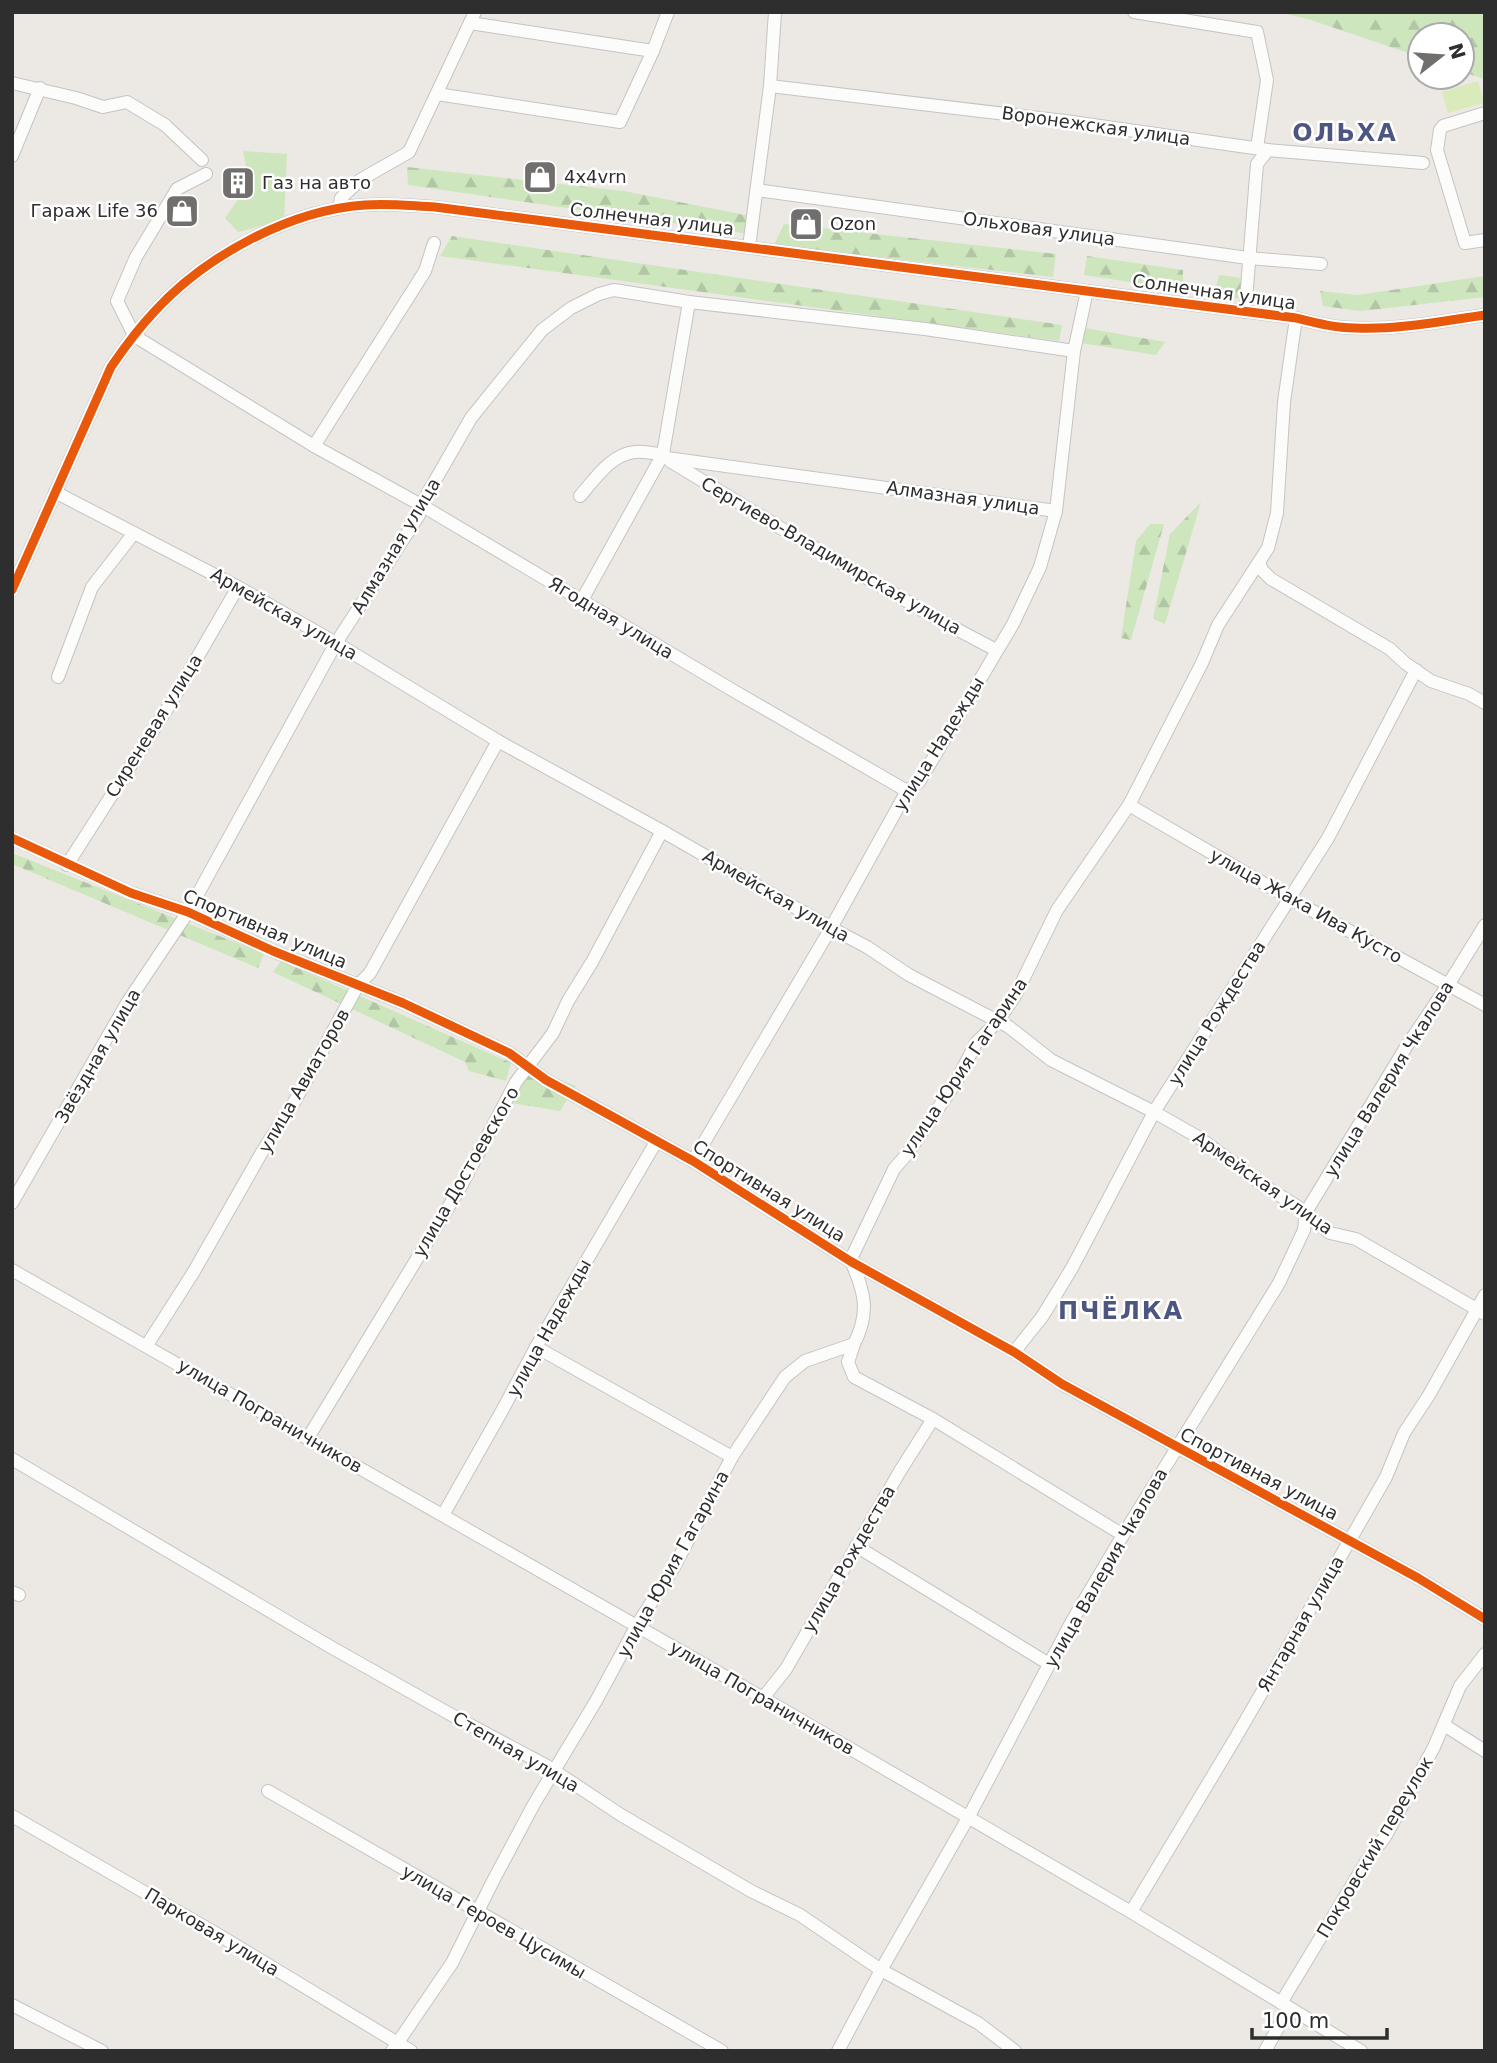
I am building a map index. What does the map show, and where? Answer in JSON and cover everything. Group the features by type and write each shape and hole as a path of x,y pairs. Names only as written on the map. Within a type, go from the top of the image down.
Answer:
{"street":[{"path":"437,94 620,122 668,12"},
{"path":"749,247 770,86 775,12"},
{"path":"1134,12 1257,32 1267,80 1263,149 1256,164 1245,312"},
{"path":"339,208 341,198 360,180 409,152 473,18 653,51"},
{"path":"12,83 103,107 127,102 165,125 202,160"},
{"name":"Воронежская улица","path":"770,86 1065,121 1263,149 1423,163"},
{"path":"12,156 40,89"},
{"path":"1485,113 1443,126 1438,144 1439,158 1465,243 1485,240"},
{"path":"134,335 117,301 136,257 177,189 206,174"},
{"name":"Ольховая улица","path":"757,190 1248,258 1321,264"},
{"name":"Солнечная улица","path":"12,590 111,367 155,310 186,282 225,255 285,224 339,208 368,204 435,207 1356,328 1400,326 1485,315"},
{"path":"314,446 425,271 434,243"},
{"name":"Алмазная улица","path":"188,912 336,643 419,515 421,505 471,418 533,341 552,322 580,303 614,290 1074,351"},
{"name":"улица Надежды","path":"693,1161 831,928 907,791 919,782 1013,624 1040,567 1056,511 1074,351 1087,291"},
{"path":"582,600 665,456 689,302"},
{"name":"улица Юрия Гагарина","path":"850,1261 894,1169 956,1082 975,1043 998,1021 1016,994 1057,910 1129,805 1191,685 1218,625 1268,548 1277,513 1284,402 1296,318"},
{"name":"Ягодная улица","path":"134,335 314,446 421,505 907,791"},
{"name":"Алмазная улица","path":"580,496 620,455 635,452 1056,511"},
{"name":"Сергиево-Владимирская улица","path":"665,456 713,489 996,650"},
{"name":"Армейская улица","path":"55,492 238,587 498,741 867,947 909,975 1009,1027 1051,1060 1198,1137 1263,1185 1306,1212 1331,1233 1356,1239 1481,1312"},
{"path":"58,677 92,587 134,533"},
{"path":"1259,562 1262,570 1271,579 1390,649 1431,681 1469,694 1485,704"},
{"name":"Сиреневая улица","path":"66,865 172,701 238,587"},
{"name":"улица Рождества","path":"1014,1352 1042,1317 1072,1268 1154,1112 1328,838 1416,670"},
{"name":"улица Авиаторов","path":"147,1345 193,1273 261,1152 296,1099 358,985 370,974 498,741"},
{"name":"улица Жака Ива Кусто","path":"1129,805 1289,898 1485,1005"},
{"name":"улица Достоевского","path":"308,1438 460,1188 516,1082 553,1033 662,831"},
{"name":"Спортивная улица","path":"12,838 131,893 188,912 273,951 403,1003 509,1054 546,1080 693,1161 850,1261 1014,1352 1062,1384 1350,1540 1485,1619"},
{"name":"Звёздная улица","path":"12,1203 127,1003 188,912"},
{"name":"улица Валерия Чкалова","path":"838,2051 968,1818 1072,1621 1279,1283 1304,1230 1306,1212 1406,1047 1485,925"},
{"name":"улица Надежды","path":"443,1515 536,1347 656,1142"},
{"path":"850,1261 858,1277 865,1304 862,1329 848,1362 854,1377 933,1419 1123,1535"},
{"name":"улица Пограничников","path":"12,1270 637,1625 1131,1912 1361,2051"},
{"name":"Янтарная улица","path":"1131,1912 1386,1477 1404,1433 1481,1312 1485,1295"},
{"name":"улица Юрия Гагарина","path":"394,2047 452,1963 553,1771 596,1702 637,1625 674,1567 733,1457 785,1377 805,1361 854,1344"},
{"path":"536,1347 733,1457"},
{"name":"улица Рождества","path":"763,1698 786,1669 933,1419"},
{"name":"Степная улица","path":"12,1459 329,1646 553,1771 621,1815 751,1891 800,1915 881,1970 978,2023 1015,2051"},
{"path":"856,1546 1049,1664"},
{"name":"Покровский переулок","path":"1265,2051 1285,2006 1369,1857 1385,1837 1434,1747 1460,1686 1485,1654"},
{"path":"1444,1725 1485,1751"},
{"name":"улица Героев Цусимы","path":"268,1791 722,2051"},
{"name":"Парковая улица","path":"12,1816 217,1934 394,2047 411,2051"},
{"path":"12,2005 102,2051"}],"green space":[{"path":"1278,12 1485,12 1485,79 1476,76 1476,21 1406,21 1406,52 1311,20"},
{"path":"1476,82 1484,103 1448,113 1442,92 1476,91"},
{"path":"243,151 287,154 284,220 238,232 225,218 248,185"},
{"path":"407,167 624,191 755,217 748,234 408,185"},
{"path":"784,224 1056,254 1053,277 774,245"},
{"path":"452,236 1062,325 1059,341 440,256"},
{"path":"1087,256 1183,270 1183,285 1216,287 1219,275 1242,278 1240,299 1084,275"},
{"path":"1485,276 1485,297 1361,311 1323,306 1320,291 1358,295"},
{"path":"1085,328 1165,342 1156,355 1081,343"},
{"path":"1201,502 1165,624 1153,619 1170,534"},
{"path":"1150,524 1164,524 1131,640 1121,638 1136,541"},
{"path":"12,853 264,954 258,968 12,864"},
{"path":"281,961 511,1063 506,1081 469,1071 465,1062 273,972"},
{"path":"532,1069 576,1086 560,1111 512,1103 508,1094"}],"cycle path":[{"path":"12,590 111,367 142,325 198,272 223,255 279,226 336,209 374,204 435,207 1296,318 1340,327 1404,326 1485,315"},
{"path":"12,838 131,893 188,912 273,951 403,1003 509,1053 546,1080 693,1161 850,1261 1014,1352 1062,1384 1418,1578 1485,1619"}],"place":[{"name":"4x4vrn","path":"540,177"},
{"name":"Газ на авто","path":"238,183"},
{"name":"Гараж Life 36","path":"182,211"},
{"name":"Ozon","path":"806,224"}],"district":[{"name":"ОЛЬХА","path":"1345,133"},
{"name":"ПЧЁЛКА","path":"1121,1311"}]}
